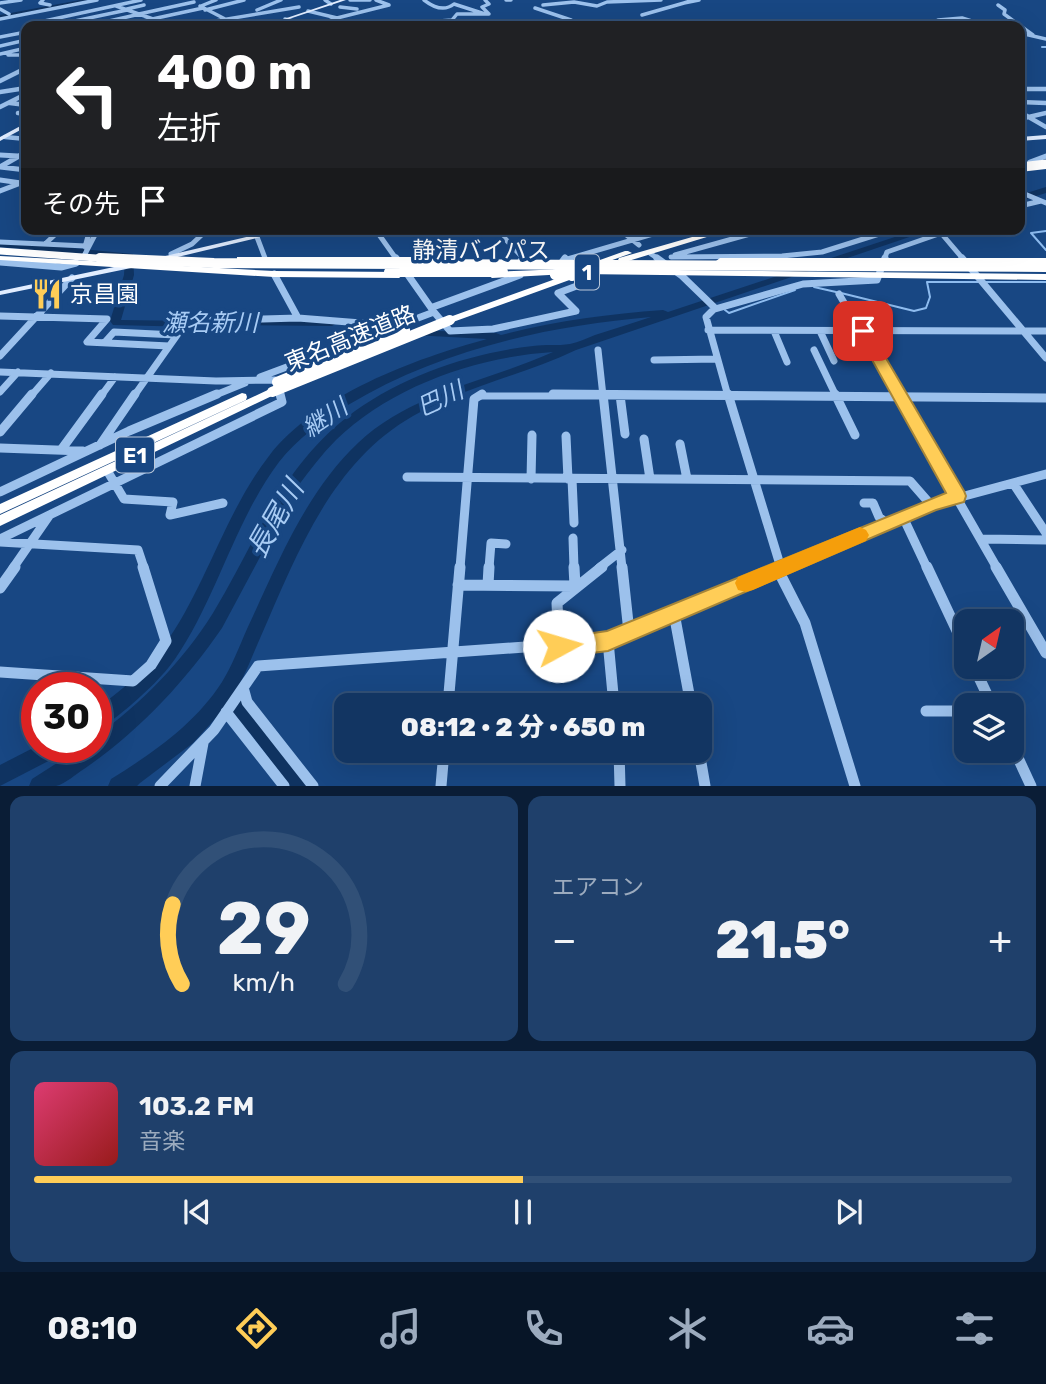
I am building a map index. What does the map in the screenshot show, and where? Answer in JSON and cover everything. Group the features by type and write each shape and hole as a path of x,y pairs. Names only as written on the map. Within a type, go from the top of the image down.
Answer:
{"highway":[{"path":"1025,166 1044,163"},
{"path":"1025,168 1030,169 1044,163"},
{"name":"東名高速道路","path":"0,509 440,314 555,274 597,267 690,235"},
{"name":"東名高速道路","path":"440,314 708,235"},
{"path":"152,261 188,253 231,259 597,267"},
{"name":"1","path":"0,255 152,261"},
{"name":"静清バイパス","path":"0,255 154,266 1046,269"},
{"name":"1","path":"81,259 91,264 274,274 520,275 555,274 597,267"},
{"path":"231,259 560,263 664,260 964,261 1046,269"},
{"name":"1","path":"236,271 390,272 597,267 678,273 978,277 1046,269"},
{"name":"東名高速道路","path":"0,521 270,389"}],"main road":[{"path":"279,21 344,0"},
{"path":"3,137 21,128"},
{"path":"1025,139 1046,137"},
{"path":"188,253 265,235"},
{"path":"0,293 152,261"},
{"path":"72,278 91,264"}],"street":[{"path":"0,3 21,0"},
{"path":"46,3 76,0"},
{"path":"0,17 95,0 103,3"},
{"path":"140,15 195,0 203,8 229,19 242,21"},
{"path":"203,8 216,0"},
{"path":"145,21 244,0"},
{"path":"251,13 281,0"},
{"path":"287,0 299,7 338,18"},
{"path":"325,0 341,8 364,7"},
{"path":"351,0 370,0"},
{"path":"328,21 389,5 376,0"},
{"path":"382,3 393,0"},
{"path":"424,0 434,8 456,4 488,15"},
{"path":"485,0 489,4 482,7 491,13 488,15"},
{"path":"561,0 535,8 549,15 572,20 568,21"},
{"path":"543,5 574,2 597,6 607,2 661,0"},
{"path":"642,15 693,0"},
{"path":"684,3 699,0"},
{"path":"0,17 58,1"},
{"path":"60,10 103,3 168,3 181,7 110,21"},
{"path":"43,21 112,4 156,21"},
{"path":"73,21 145,4"},
{"path":"45,16 83,5"},
{"path":"998,5 1005,10 1004,14 1009,21"},
{"path":"105,9 125,9 131,6"},
{"path":"225,21 251,13 299,7"},
{"path":"327,16 341,8"},
{"path":"0,9 9,14"},
{"path":"52,19 39,13 70,9"},
{"path":"160,9 166,10"},
{"path":"114,12 138,21"},
{"path":"439,21 452,20 457,14 488,15"},
{"path":"25,16 37,21"},
{"path":"938,20 962,18 972,21"},
{"path":"285,19 293,21"},
{"path":"1025,30 1046,40"},
{"path":"1025,33 1042,31"},
{"path":"0,37 21,33"},
{"path":"9,35 21,41"},
{"path":"0,46 21,43"},
{"path":"1,55 21,45"},
{"path":"1,55 21,55"},
{"path":"2,79 21,70"},
{"path":"0,92 21,89"},
{"path":"1027,89 1046,89"},
{"path":"0,105 21,96"},
{"path":"1025,102 1046,103"},
{"path":"8,103 21,104"},
{"path":"1025,114 1046,127"},
{"path":"1025,118 1046,114"},
{"path":"3,137 21,139"},
{"path":"0,155 19,156"},
{"path":"19,156 0,167 21,169"},
{"path":"1044,163 1046,156"},
{"path":"0,180 21,182"},
{"path":"0,191 21,183"},
{"path":"1025,194 1042,201"},
{"path":"44,244 54,235"},
{"path":"81,259 89,235"},
{"path":"81,259 95,235"},
{"path":"171,254 188,253 203,235"},
{"path":"379,235 450,331 477,331 576,311 558,293 590,281 597,267"},
{"path":"502,235 523,258 521,261"},
{"path":"626,235 639,245"},
{"path":"555,274 566,257 586,254 649,235"},
{"path":"664,260 698,244 740,235"},
{"path":"664,260 822,252 876,235"},
{"path":"855,786 805,623 779,569 706,317 715,309 803,284 873,281 880,276 879,261 892,250 935,235"},
{"path":"943,235 1046,358"},
{"path":"257,237 265,258"},
{"path":"0,242 86,246"},
{"path":"651,254 664,260 715,309"},
{"path":"274,274 298,318"},
{"path":"0,492 254,380 399,326 440,314 520,275"},
{"path":"0,356 72,278"},
{"path":"839,294 1043,642 1046,653"},
{"path":"0,323 4,316 107,319 87,342 169,346"},
{"path":"94,450 185,324 298,318 399,326"},
{"path":"708,330 1046,331"},
{"path":"774,331 787,362"},
{"path":"820,331 834,361"},
{"path":"105,342 114,332 176,335"},
{"path":"598,350 629,632"},
{"path":"814,350 855,435"},
{"path":"654,360 717,359"},
{"path":"0,372 146,379 275,380 282,401 114,482 0,541"},
{"path":"0,392 18,372"},
{"path":"0,432 51,373"},
{"path":"61,450 116,377"},
{"path":"449,693 474,399 483,394 1046,398"},
{"path":"620,395 625,434"},
{"path":"531,479 532,435"},
{"path":"566,436 574,523"},
{"path":"644,439 650,479"},
{"path":"680,444 687,480"},
{"path":"0,448 94,450"},
{"path":"108,472 124,499 173,502 170,515 223,503"},
{"path":"160,786 202,743 244,691 258,666 608,641 930,505 1046,474"},
{"path":"407,477 910,481 930,505"},
{"path":"1013,483 1046,533"},
{"path":"864,503 873,503 879,517 887,524"},
{"path":"0,588 51,514"},
{"path":"902,517 954,625"},
{"path":"573,538 575,586"},
{"path":"982,539 1046,540"},
{"path":"0,541 138,550 166,641 151,665 133,681 112,682"},
{"path":"488,585 491,543 506,544"},
{"path":"559,646 557,603 622,550"},
{"path":"458,585 575,586"},
{"path":"674,613 689,693"},
{"path":"608,641 613,693"},
{"path":"0,672 21,675"},
{"path":"244,691 247,702 313,786"},
{"path":"926,711 954,711"},
{"path":"226,712 284,786"},
{"path":"195,786 202,743"},
{"path":"441,786 443,763"},
{"path":"619,763 620,786"},
{"path":"701,763 705,786"},
{"path":"1020,763 1031,786"}],"waterway":[{"name":"長尾川","path":"0,17 87,0"},
{"name":"巴川","path":"1025,196 1046,190"},
{"path":"1046,231 1031,233 1046,250"},
{"name":"巴川","path":"118,786 174,747 199,724 222,697 236,675 287,560 312,512 343,467 385,428 436,400 546,360 572,347 911,235"},
{"name":"瀬名新川","path":"0,244 130,256 129,275 115,321 196,324"},
{"path":"841,293 914,311 926,308 930,297 927,282 978,282"},
{"path":"984,282 1046,282"},
{"path":"814,287 836,292"},
{"path":"725,310 729,313 795,290"},
{"name":"継川","path":"112,708 136,689 169,653 260,479 288,443 324,414 366,388 464,349 567,324 663,313"},
{"name":"瀬名新川","path":"231,323 332,323"},
{"name":"瀬名新川","path":"413,332 496,336"},
{"name":"長尾川","path":"39,786 86,756 128,723 184,666 230,600 293,482 333,436 361,413 426,378 498,355 568,347"},
{"path":"226,699 257,726 303,786"},
{"name":"継川","path":"0,776 25,763"}],"slow traffic":[{"path":"746,583 860,535"}],"place":[{"name":"京昌園","path":"47,294"}],"route":[{"path":"559,646 608,641 957,496 863,331"}]}
